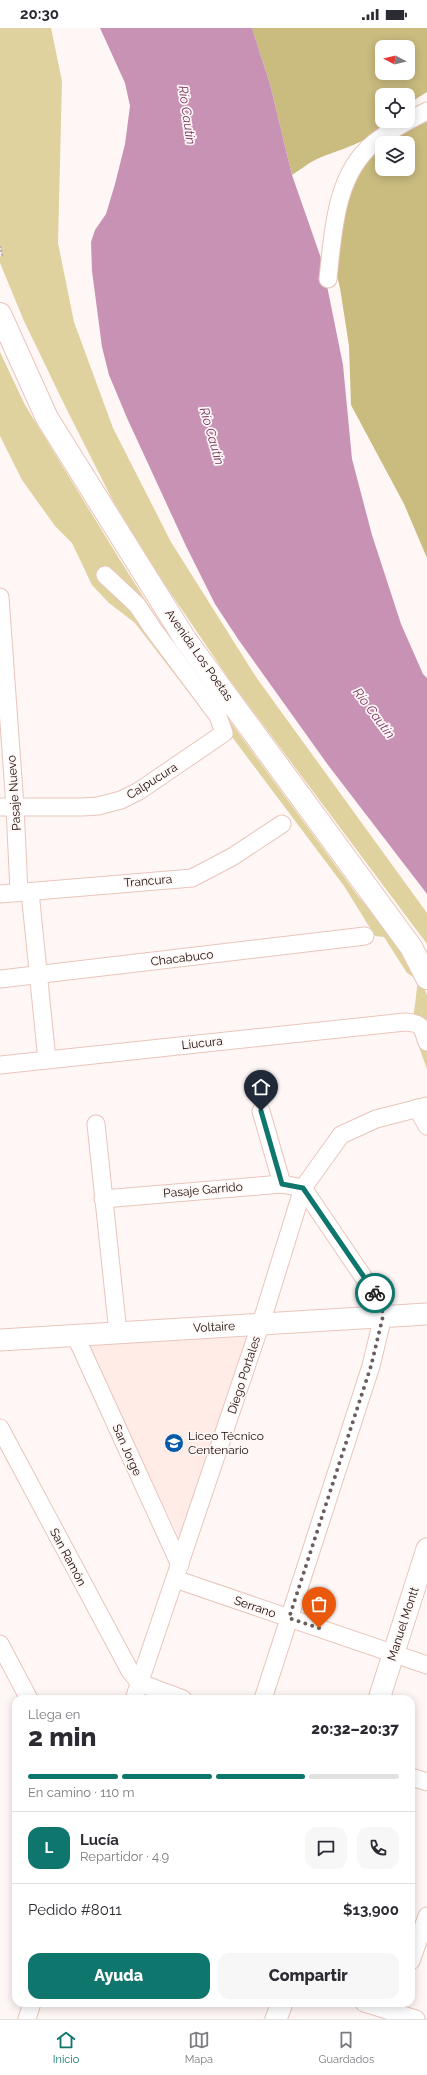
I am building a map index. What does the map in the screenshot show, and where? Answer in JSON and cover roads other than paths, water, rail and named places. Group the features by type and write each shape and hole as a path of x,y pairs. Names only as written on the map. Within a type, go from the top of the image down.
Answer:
{"main road":[{"name":"Avenida Los Poetas","path":"0,314 47,418 185,639 411,947 427,978"}],"street":[{"path":"328,279 339,203 352,167 373,143 427,111"},
{"name":"Calpucura","path":"8,807 83,807 98,806 121,800 140,791 224,733 218,716 153,629 137,605 105,575"},
{"name":"Pasaje Nuevo","path":"0,597 8,807 25,892 39,975 47,1060"},
{"name":"Trancura","path":"0,894 192,878 232,857 282,824"},
{"name":"Chacabuco","path":"0,980 364,936"},
{"name":"Liucura","path":"0,1065 405,1022 415,1022 421,1026 427,1042"},
{"path":"422,1107 427,1126"},
{"name":"Diego Portales","path":"137,1691 260,1324 303,1188 341,1135 376,1119 422,1107"},
{"path":"261,1111 282,1184"},
{"path":"96,1124 118,1333"},
{"name":"Pasaje Garrido","path":"103,1199 282,1184 303,1188"},
{"path":"264,1695 371,1366 383,1316 381,1303 377,1296 303,1188"},
{"name":"Voltaire","path":"0,1340 427,1314"},
{"name":"San Jorge","path":"75,1335 177,1572"},
{"name":"San Ramón","path":"0,1428 124,1661 137,1691"},
{"name":"Manuel Montt","path":"380,1695 427,1549"},
{"name":"Serrano","path":"177,1572 289,1618 394,1652 427,1665"},
{"path":"0,1644 27,1695"},
{"path":"137,1691 160,1695"},
{"path":"415,1778 427,1782"},
{"path":"415,1950 427,1916"},
{"path":"27,2019 31,2007"},
{"path":"276,2019 280,2007"},
{"path":"378,2007 416,2019"}],"water":[{"name":"Río Cautín","path":"100,28 252,28 270,84 292,175 322,261 343,365 352,459 372,535 401,624 423,674 427,678 427,894 328,765 238,639 215,604 186,546 127,418 109,375 102,347 92,271 91,242 95,230 106,214 115,184 125,144 130,106 125,83"}],"place":[{"name":"Liceo Técnico Centenario","path":"174,1443"}]}
